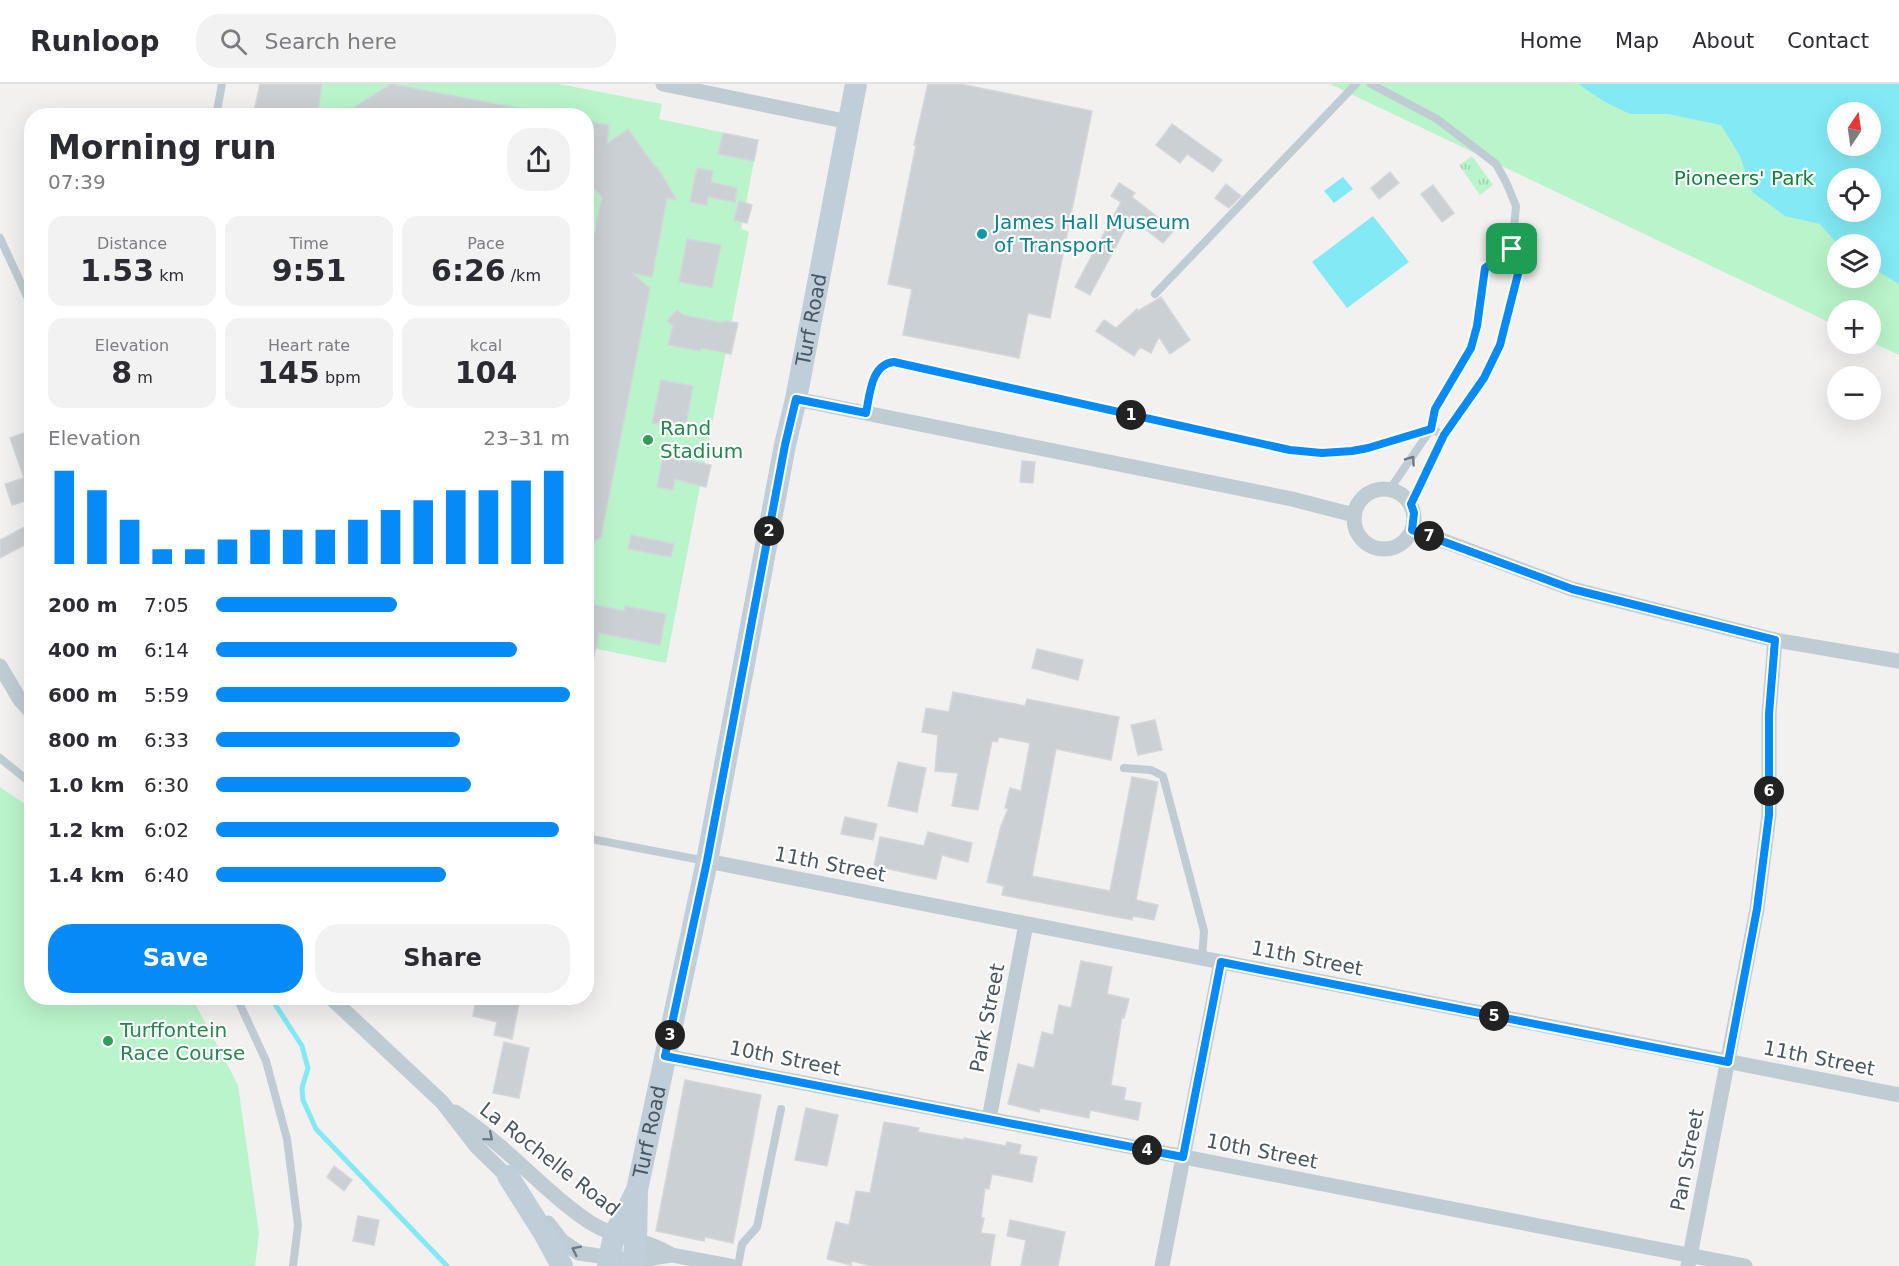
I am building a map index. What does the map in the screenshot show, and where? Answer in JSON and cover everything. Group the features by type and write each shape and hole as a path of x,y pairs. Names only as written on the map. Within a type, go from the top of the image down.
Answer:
{"main road":[{"name":"Turf Road","path":"634,1256 638,1190 707,861 856,84"},
{"path":"508,1176 562,1266"},
{"name":"Turf Road","path":"609,1262 614,1235 638,1190"}],"street":[{"path":"663,84 849,122"},
{"path":"796,399 1292,499 1354,515"},
{"path":"1390,489 1405,497 1414,513 1412,530 1402,543 1386,549 1378,548 1362,540 1357,533 1354,515 1356,507 1367,494 1374,490 1390,489"},
{"path":"1412,530 1572,589 1775,640 1899,661"},
{"name":"Pan Street","path":"1689,1261 1757,909 1769,815 1769,714 1775,640"},
{"path":"0,666 24,704"},
{"name":"11th Street","path":"707,861 1899,1095"},
{"name":"Park Street","path":"989,1119 1026,924"},
{"path":"1162,1266 1221,962"},
{"name":"La Rochelle Road","path":"338,1005 442,1102 480,1130 574,1210 614,1235 634,1256"},
{"name":"10th Street","path":"665,1056 1183,1157 1689,1261 1745,1266"},
{"name":"La Rochelle Road","path":"442,1102 476,1146 508,1176 570,1248 609,1262 634,1256"},
{"path":"634,1256 662,1248 679,1259 731,1266"}],"lane":[{"path":"218,108 222,84"},
{"path":"1155,294 1356,84"},
{"path":"1371,84 1437,119 1496,164 1516,206 1512,249 1518,274 1500,345 1484,378 1444,435 1411,504"},
{"path":"0,238 24,290"},
{"path":"1390,489 1431,429 1435,409 1471,348 1477,326 1485,268 1512,249"},
{"path":"866,413 880,367 894,362 1290,450 1322,453 1352,451 1431,429 1444,435"},
{"path":"0,758 24,778"},
{"path":"1124,768 1151,770 1163,776 1203,931 1202,958"},
{"path":"594,840 707,861"},
{"path":"240,1005 266,1061 287,1139 298,1225 294,1266"},
{"path":"738,1266 742,1244 757,1227 781,1108"}],"green space":[{"name":"Rand Stadium","path":"266,84 559,84 662,104 659,119 758,140 741,229 749,232 666,663 594,648 594,108 262,108"},
{"name":"Pioneers' Park","path":"1330,84 1899,84 1899,355 1881,347 1881,300 1827,300 1827,321"},
{"path":"1472,156 1493,185 1480,195 1459,165"},
{"name":"Turffontein Race Course","path":"0,787 24,803 24,1005 196,1005 238,1085 259,1233 255,1266 0,1266"}],"water":[{"path":"1578,84 1899,84 1899,284 1881,273 1881,234 1829,234 1820,224 1785,216 1752,192 1740,156 1721,125 1668,114 1630,114 1605,102"},
{"path":"1343,177 1353,189 1334,203 1324,191"},
{"path":"1373,216 1409,262 1347,308 1312,262"}],"building":[{"path":"260,84 322,84 318,108 255,108"},
{"path":"391,84 518,108 353,108"},
{"path":"928,84 960,84 1092,111 1050,318 1028,313 1019,358 903,335 912,289 888,284"},
{"path":"594,122 609,125 607,144 628,129 657,167 677,200 667,198 652,277 632,273 650,288 601,537 594,541 594,236 602,197 594,188"},
{"path":"1172,124 1222,160 1213,172 1187,154 1180,163 1156,145"},
{"path":"723,133 758,140 754,161 718,154"},
{"path":"697,168 713,171 711,182 737,188 735,202 708,197 707,205 690,202"},
{"path":"1390,172 1399,183 1379,199 1371,188"},
{"path":"1119,183 1135,193 1132,197 1174,230 1163,243 1131,218 1090,295 1075,287 1121,202 1111,196"},
{"path":"1226,184 1241,196 1229,208 1215,198"},
{"path":"1433,185 1454,213 1442,222 1421,194"},
{"path":"739,201 752,205 747,223 734,220"},
{"path":"687,239 721,245 712,288 679,282"},
{"path":"1161,297 1190,340 1170,354 1159,337 1151,353 1140,347 1134,356 1096,331 1104,320 1116,328 1137,309 1138,311"},
{"path":"677,310 683,315 723,323 724,321 738,323 731,354 668,345 673,326 667,321"},
{"path":"661,380 693,386 685,429 652,423"},
{"path":"24,433 24,478 10,438"},
{"path":"663,456 711,465 706,487 675,479 673,490 657,487"},
{"path":"1022,461 1035,462 1033,483 1020,482"},
{"path":"24,478 24,501 12,505 5,484"},
{"path":"24,527 24,545 0,558 0,540"},
{"path":"631,535 674,544 671,557 628,549"},
{"path":"594,605 624,611 625,606 666,614 660,645 599,633 594,656"},
{"path":"1037,649 1083,660 1078,680 1032,668"},
{"path":"953,692 1025,706 1027,699 1119,717 1111,760 1056,749 1032,876 1110,891 1132,777 1158,782 1136,900 1158,905 1154,920 1133,916 1132,920 1002,895 1004,886 987,882 1001,826 1008,809 1005,808 1010,788 1021,791 1030,743 999,737 997,742 992,741 978,810 952,806 958,773 935,771 938,735 922,732 926,708 949,712"},
{"path":"1155,720 1162,750 1138,755 1131,725"},
{"path":"898,762 926,768 917,812 888,806"},
{"path":"845,817 877,824 873,840 841,834"},
{"path":"928,832 972,843 968,862 942,855 936,879 874,866 880,837 924,846"},
{"path":"1081,961 1112,967 1107,994 1129,999 1124,1018 1122,1017 1111,1085 1126,1088 1124,1100 1141,1103 1138,1120 1090,1110 1089,1118 1040,1108 1039,1112 1008,1104 1018,1064 1034,1068 1042,1032 1053,1035 1059,1005 1071,1008"},
{"path":"475,1005 519,1005 512,1039 494,1035 497,1022 473,1016"},
{"path":"504,1042 529,1048 519,1098 493,1093"},
{"path":"685,1080 761,1095 733,1243 705,1237 704,1241 656,1231"},
{"path":"806,1108 838,1115 827,1166 795,1160"},
{"path":"884,1122 919,1128 918,1132 964,1140 964,1138 1006,1146 1007,1142 1021,1145 1019,1154 1037,1157 1032,1182 992,1174 989,1189 985,1188 981,1233 995,1235 990,1266 871,1266 852,1261 851,1265 827,1259 836,1222 849,1225 856,1191 870,1193"},
{"path":"334,1166 352,1180 344,1191 327,1177"},
{"path":"358,1216 379,1220 374,1245 353,1241"},
{"path":"1010,1220 1065,1232 1058,1266 1021,1266 1026,1240 1007,1236"}],"waterway":[{"path":"276,1005 302,1046 308,1068 302,1088 303,1100 316,1129 447,1266"}],"place":[{"name":"James Hall Museum of Transport","path":"982,234"},
{"name":"Rand Stadium","path":"648,440"},
{"name":"Turffontein Race Course","path":"108,1041"}],"route":[{"path":"1512,249 1518,274 1500,345 1484,378 1444,435 1411,504 1414,513 1412,530 1572,589 1775,640 1769,714 1769,815 1757,909 1728,1062 1221,962 1183,1157 665,1056 707,861 785,445 796,399 866,413 876,374 886,363 894,362 1290,450 1337,453 1368,448 1431,429 1435,409 1471,348 1477,326 1485,268 1512,249"}]}
